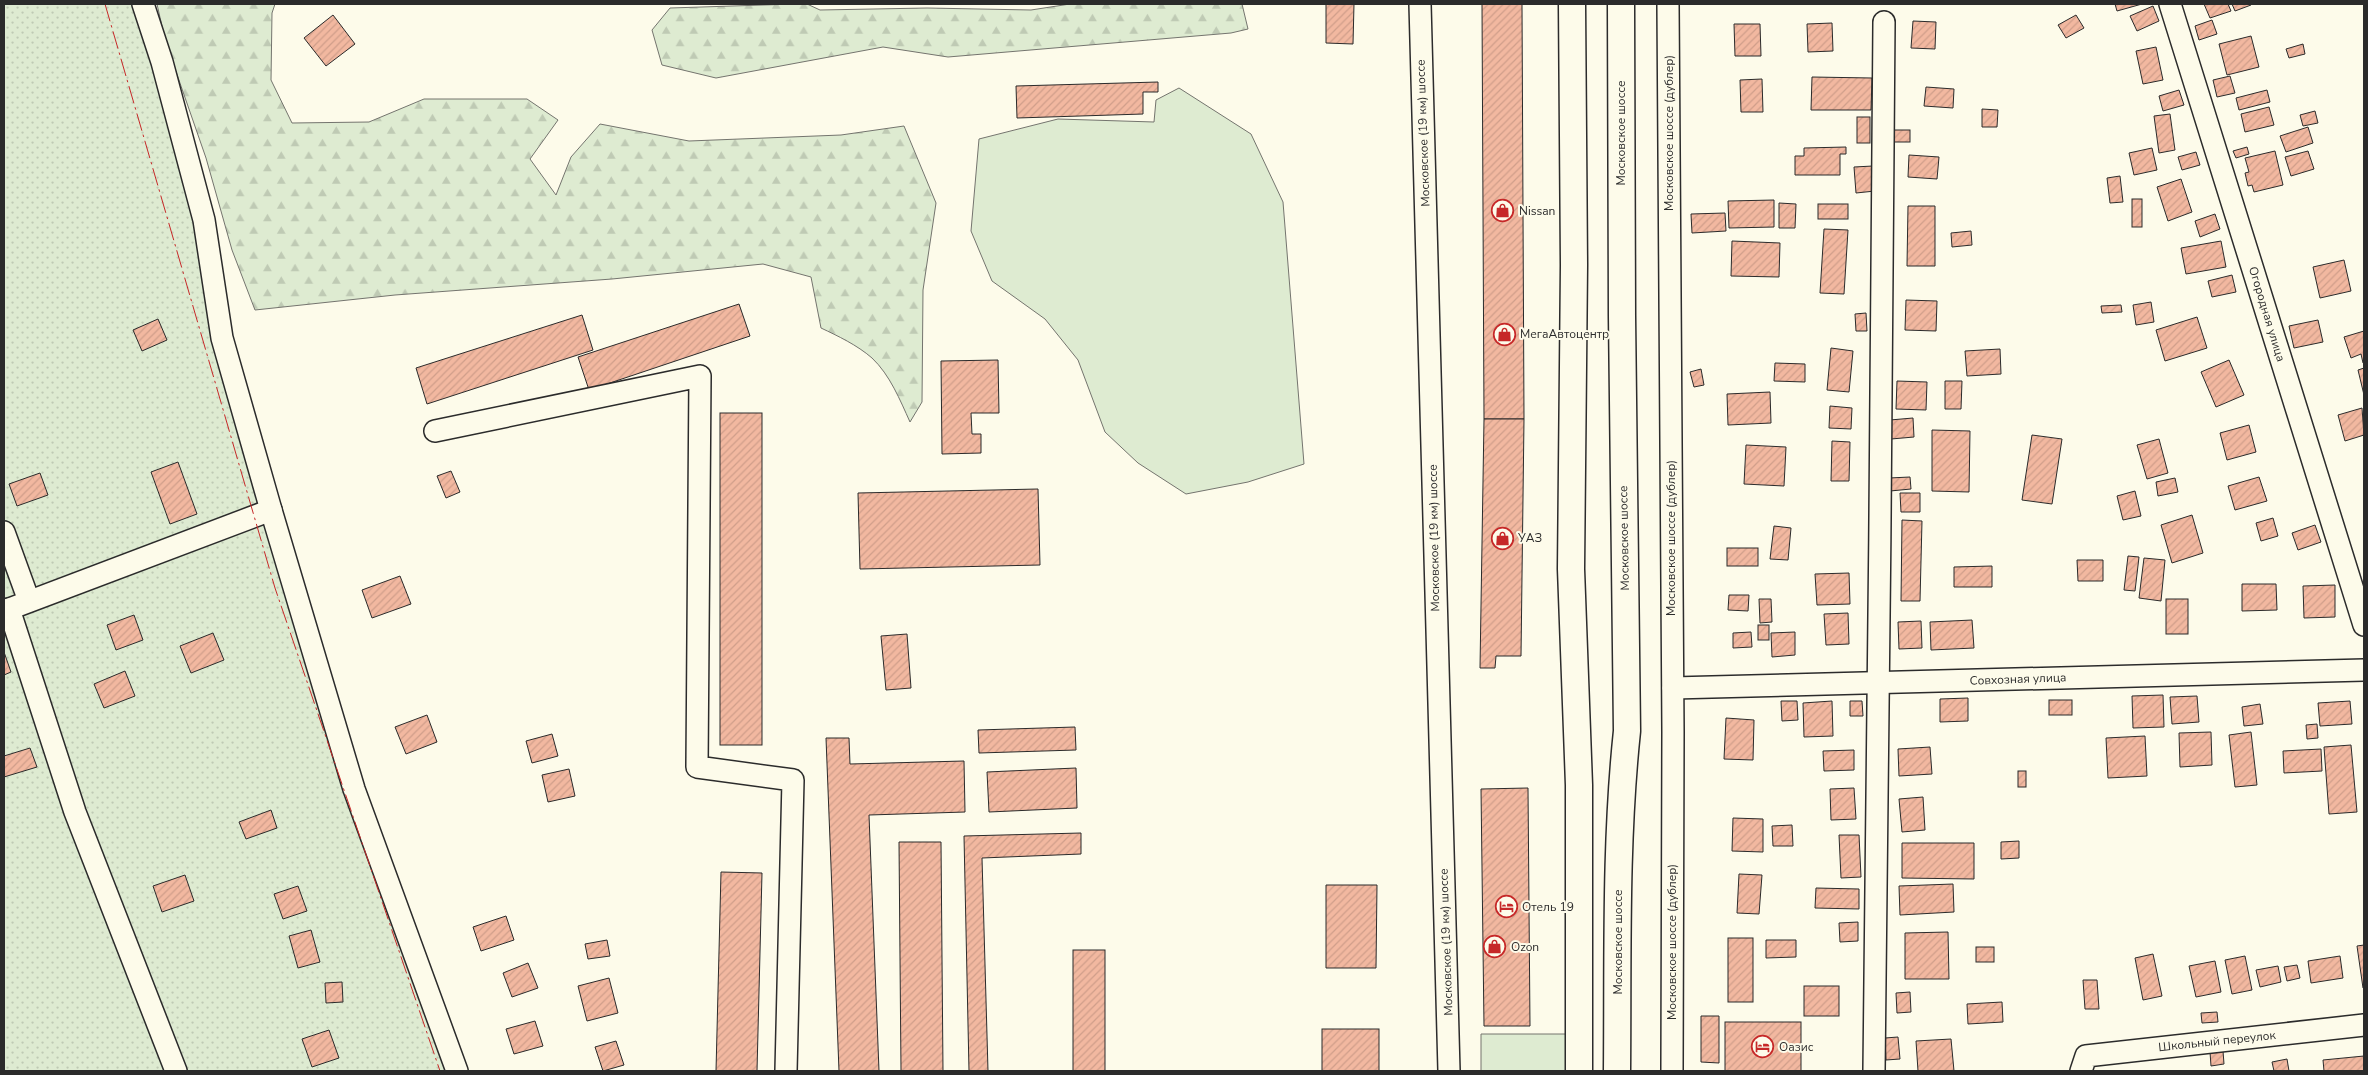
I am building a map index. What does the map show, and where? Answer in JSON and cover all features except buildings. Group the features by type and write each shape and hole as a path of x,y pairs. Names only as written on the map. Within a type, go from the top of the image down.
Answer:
{"main road":[{"path":"1572,4 1574,275 1571,569 1578,785 1579,1071"},
{"name":"Московское шоссе","path":"1618,1071 1619,845 1621,784 1627,732 1622,316 1621,4"},
{"path":"1578,785 1586,797 1597,803 1611,797 1621,784"},
{"path":"1579,850 1586,837 1598,832 1608,835 1619,845"}],"street":[{"path":"143,4 162,62 204,220 222,338 271,510 354,789 457,1071"},
{"name":"Московское (19 км) шоссе","path":"1420,4 1449,1071"},
{"name":"Московское шоссе (дублер)","path":"1668,4 1673,688 1672,1071"},
{"name":"Огородная улица","path":"2170,4 2364,624"},
{"path":"1874,1071 1877,683 1883,322 1884,22"},
{"path":"435,431 700,376 697,767 793,780 786,1071"},
{"path":"176,1071 75,812 6,610 271,510"},
{"path":"4,532 29,601"},
{"name":"Совхозная улица","path":"1673,688 2364,670"},
{"name":"Школьный переулок","path":"2081,1071 2086,1056 2364,1025"}],"green space":[{"path":"4,4 136,4 380,883 447,1071 4,1071"},
{"path":"157,4 275,4 272,13 271,80 292,123 369,122 424,99 527,99 558,120 530,159 556,195 571,157 600,124 689,141 841,135 904,126 936,203 923,290 922,402 910,422 894,388 872,358 860,349 821,328 811,277 763,264 612,279 395,295 255,310 232,250 206,158 165,40"},
{"path":"807,4 820,10 927,8 1031,10 1070,4 1242,4 1248,29 1231,33 948,57 883,47 716,78 662,65 652,30 670,8"},
{"path":"1179,88 1251,134 1283,202 1304,464 1248,482 1186,494 1138,463 1105,432 1078,360 1045,319 992,281 971,231 979,139 1058,119 1154,122 1156,100"},
{"path":"1481,1034 1567,1034 1566,1071 1481,1071"}],"power":[{"path":"105,4 275,588 440,1071"}],"place":[{"name":"Nissan","path":"1503,211"},
{"name":"МегаАвтоцентр","path":"1504,334"},
{"name":"УАЗ","path":"1502,538"},
{"name":"Отель 19","path":"1506,907"},
{"name":"Ozon","path":"1495,947"},
{"name":"Оазис","path":"1763,1047"}]}
